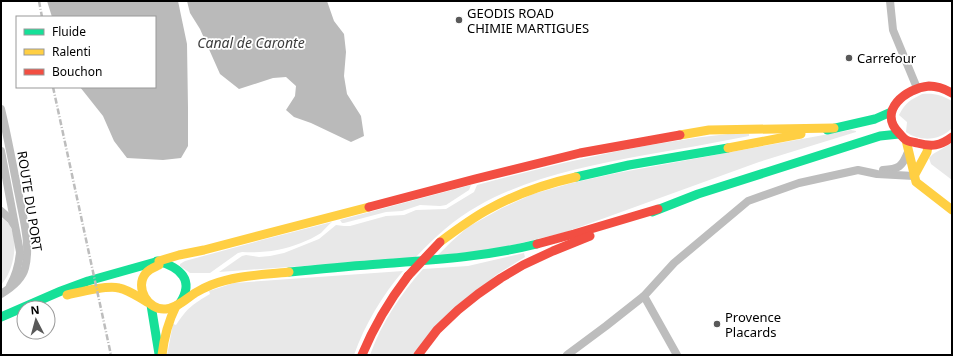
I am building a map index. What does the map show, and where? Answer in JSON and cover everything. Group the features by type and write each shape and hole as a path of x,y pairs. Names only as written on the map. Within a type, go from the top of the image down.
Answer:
{"street":[{"path":"890,1 893,30 917,88"},
{"path":"362,355 367,341 395,292 440,242 466,223 496,205 520,194 577,176 609,169 834,128 875,119 891,112 897,102 907,93 917,88 930,86 942,88 952,93"},
{"name":"ROUTE DU PORT","path":"1,109 10,148 27,242 27,259 21,278 4,292"},
{"path":"891,112 894,129 902,137 908,152 915,179"},
{"path":"41,300 88,281 193,255 204,250 475,178 580,153 709,130 834,128"},
{"path":"418,355 437,330 478,294 523,265 553,251 698,194 880,136 902,137 928,146 938,145 952,137"},
{"path":"915,179 927,152 928,146"},
{"name":"ROUTE DU PORT","path":"1,151 4,186 9,195 20,252 17,271 13,280 4,292"},
{"path":"567,355 644,296 674,263 748,201 799,183 858,170 891,170 899,168 904,163 908,152"},
{"path":"858,170 915,179 952,210"},
{"path":"4,186 17,189"},
{"path":"1,201 17,189"},
{"path":"44,300 110,287 126,290 160,309 169,309 203,288 236,278 330,268 488,255 542,244 658,209"},
{"path":"1,211 15,226"},
{"path":"161,262 180,270 185,277 187,286 185,295 178,304 171,319 164,342 162,355"},
{"path":"159,355 149,304 144,297 142,285 146,273 161,262"},
{"path":"644,296 677,355"},
{"path":"1,317 16,311"}],"shaded area":[{"path":"922,94 938,95 952,101 952,128 942,136 924,139 906,132 907,122 899,115 908,102"},
{"path":"851,130 856,132 759,162 566,232 497,249 437,256 468,227 502,208 533,194 572,183 617,173"},
{"path":"728,134 749,134 749,136 580,168 517,187 469,211 437,236 415,258 219,272 242,256 246,255 259,257 284,253 319,239 336,225 350,226 386,216 404,215 416,210 446,209 474,192 477,185 539,169 633,148"},
{"path":"952,143 952,180 931,164 929,158"},
{"path":"471,185 469,190 446,205 420,205 402,211 386,212 344,223 340,220"},
{"path":"1,217 8,223 12,230 14,237 14,255 6,279 1,285"},
{"path":"332,222 321,233 293,246 272,251 238,253 210,273 190,273 180,266 180,264 185,261"},
{"path":"524,253 525,257 496,275 413,355 370,355 380,331 392,309 423,269 468,266"},
{"path":"403,271 388,290 375,311 363,332 354,355 167,355 173,324 176,325 191,307 210,294 209,291 234,283"}],"water":[{"name":"Canal de Caronte","path":"47,1 178,1 187,44 188,146 181,158 163,160 127,158 114,141 103,116 81,88 156,88 156,16 52,16"},
{"name":"Canal de Caronte","path":"187,1 327,1 334,21 344,34 346,52 344,76 347,94 361,116 364,136 351,142 311,123 294,117 286,110 295,96 296,86 286,77 273,78 239,89 220,74 200,29 190,13"}],"railway":[{"path":"39,1 42,16"},
{"path":"53,88 111,355"}],"traffic: fast":[{"path":"827,130 875,119 891,112"},
{"path":"652,212 698,194 880,136 899,134"},
{"path":"576,177 629,165 728,148"},
{"path":"289,272 459,257 498,252 537,244"},
{"path":"157,261 172,267 183,276 186,288 180,303"},
{"path":"1,317 88,281 159,261"},
{"path":"151,305 159,354"}],"traffic: slow":[{"path":"680,135 709,130 834,128"},
{"path":"728,148 801,134"},
{"path":"906,140 916,182 952,210"},
{"path":"914,176 927,152 928,146"},
{"path":"440,242 470,220 499,204 531,190 576,177"},
{"path":"159,261 369,207"},
{"path":"159,265 150,269 146,273 142,285 142,291 145,297 159,309 166,309 178,305 195,293 209,286 230,279 289,272"},
{"path":"67,295 93,289 114,287 126,290 147,302"},
{"path":"162,355 167,330 176,306"}],"traffic: jam":[{"path":"952,93 944,89 929,86 912,91 897,102 891,117 893,125 899,133 909,141 927,145 936,145 952,137"},
{"path":"369,207 580,153 680,135"},
{"path":"537,244 658,209"},
{"path":"418,355 437,330 458,310 501,278 523,265 590,236"},
{"path":"408,276 440,242"},
{"path":"362,355 382,314 408,276"}],"place":[{"name":"GEODIS ROAD CHIMIE MARTIGUES","path":"459,20"},
{"name":"Carrefour","path":"849,58"},
{"name":"Provence Placards","path":"717,324"}]}
